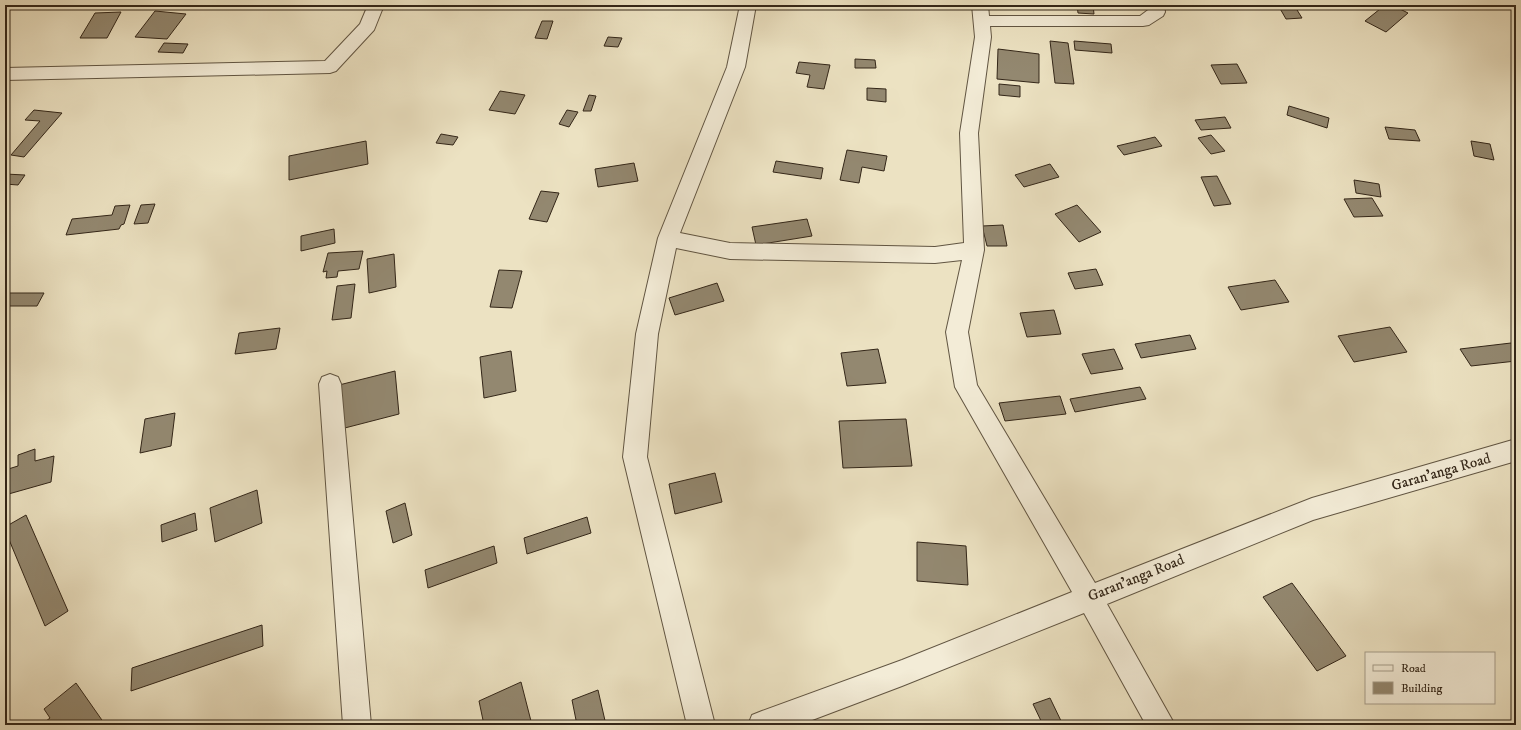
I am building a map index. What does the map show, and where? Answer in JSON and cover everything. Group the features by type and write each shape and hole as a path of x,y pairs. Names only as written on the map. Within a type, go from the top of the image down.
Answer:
{"street":[{"path":"5,74 330,67 368,26 376,5"},
{"path":"701,725 635,457 647,334 668,238 736,67 748,5"},
{"path":"1156,5 1157,12 1143,21 981,13 983,37 969,133 974,250 957,332 966,387 1089,597 1161,725"},
{"path":"668,238 730,251 935,255 974,250"},
{"path":"330,384 357,725"},
{"name":"Garan'anga Road","path":"762,725 902,673 1312,509 1516,450"}],"building":[{"path":"1077,5 1093,5 1094,14 1078,13"},
{"path":"1156,5 1175,5 1175,9 1156,7"},
{"path":"1278,5 1294,5 1302,18 1286,19"},
{"path":"1385,5 1392,5 1408,13 1386,32 1365,21"},
{"path":"155,11 186,14 167,39 135,37"},
{"path":"121,12 107,38 80,38 95,13"},
{"path":"542,21 553,21 547,39 535,38"},
{"path":"608,37 622,38 618,47 604,46"},
{"path":"1050,41 1068,43 1074,84 1055,83"},
{"path":"1074,41 1111,44 1112,53 1075,50"},
{"path":"164,43 188,44 183,53 158,52"},
{"path":"998,49 1039,54 1039,83 997,79"},
{"path":"855,59 875,60 876,68 855,68"},
{"path":"799,62 830,65 824,89 807,87 810,75 796,73"},
{"path":"1237,64 1247,83 1221,84 1211,65"},
{"path":"999,84 1020,86 1020,97 999,95"},
{"path":"867,88 886,89 886,102 867,100"},
{"path":"500,91 525,95 515,114 489,110"},
{"path":"589,95 596,96 591,111 583,111"},
{"path":"1289,106 1329,118 1327,128 1287,115"},
{"path":"34,110 62,113 24,157 11,155 40,121 25,120"},
{"path":"567,110 578,112 569,127 559,124"},
{"path":"1225,117 1231,128 1201,130 1195,120"},
{"path":"1385,127 1415,130 1420,141 1389,139"},
{"path":"441,134 458,137 453,145 436,143"},
{"path":"1211,135 1225,151 1211,154 1198,138"},
{"path":"1155,137 1162,146 1124,155 1117,146"},
{"path":"366,141 368,164 289,180 289,156"},
{"path":"1471,141 1490,144 1494,160 1474,156"},
{"path":"847,150 887,156 884,171 862,167 859,183 840,180"},
{"path":"776,161 823,168 821,179 773,172"},
{"path":"634,163 638,181 598,187 595,169"},
{"path":"1050,164 1059,177 1024,187 1015,175"},
{"path":"5,174 25,175 18,185 5,184"},
{"path":"1217,176 1231,204 1214,206 1201,177"},
{"path":"1354,180 1379,184 1381,197 1356,193"},
{"path":"541,191 559,193 547,222 529,219"},
{"path":"1372,198 1383,216 1354,217 1344,199"},
{"path":"155,204 148,223 134,224 141,205"},
{"path":"130,205 124,224 121,225 119,229 66,235 72,219 112,215 115,206"},
{"path":"1077,205 1101,232 1079,242 1055,214"},
{"path":"807,219 812,236 756,245 752,227"},
{"path":"1003,225 1007,246 987,246 982,226"},
{"path":"334,229 335,243 301,251 301,236"},
{"path":"363,251 359,269 338,271 337,277 326,278 327,271 323,272 328,253"},
{"path":"394,254 396,287 369,293 367,259"},
{"path":"1096,269 1103,285 1075,289 1068,273"},
{"path":"499,270 522,271 512,308 490,307"},
{"path":"1275,280 1289,302 1241,310 1228,287"},
{"path":"717,283 724,301 675,315 669,298"},
{"path":"355,284 351,318 332,320 337,286"},
{"path":"5,293 44,293 37,306 5,306"},
{"path":"1054,310 1061,334 1027,337 1020,313"},
{"path":"1390,327 1407,352 1354,362 1338,336"},
{"path":"280,328 276,349 235,354 239,333"},
{"path":"1190,335 1196,349 1141,358 1135,344"},
{"path":"1511,343 1516,350 1516,361 1471,366 1460,349"},
{"path":"878,349 886,383 847,386 841,353"},
{"path":"1114,349 1123,369 1091,374 1082,354"},
{"path":"511,351 516,391 484,398 480,357"},
{"path":"395,371 399,414 337,430 335,386"},
{"path":"1140,387 1146,399 1075,412 1070,399"},
{"path":"1060,396 1066,414 1005,421 999,403"},
{"path":"175,413 171,446 140,453 145,419"},
{"path":"906,419 912,466 843,468 839,421"},
{"path":"35,449 35,461 54,456 51,482 5,495 5,470 18,466 18,455"},
{"path":"715,473 722,502 675,514 669,484"},
{"path":"257,490 262,523 215,542 210,508"},
{"path":"405,503 412,535 393,543 386,511"},
{"path":"195,513 197,530 162,542 161,525"},
{"path":"26,515 68,611 45,626 5,530 5,527"},
{"path":"587,517 591,533 527,554 524,538"},
{"path":"917,542 966,546 968,585 917,581"},
{"path":"494,546 497,563 428,588 425,570"},
{"path":"1292,583 1346,656 1317,671 1263,597"},
{"path":"262,625 263,646 131,691 132,668"},
{"path":"521,682 532,725 484,725 479,701"},
{"path":"76,683 104,723 102,725 41,725 50,718 44,709"},
{"path":"598,690 606,725 577,725 572,700"},
{"path":"1050,698 1063,725 1043,725 1033,704"}]}
